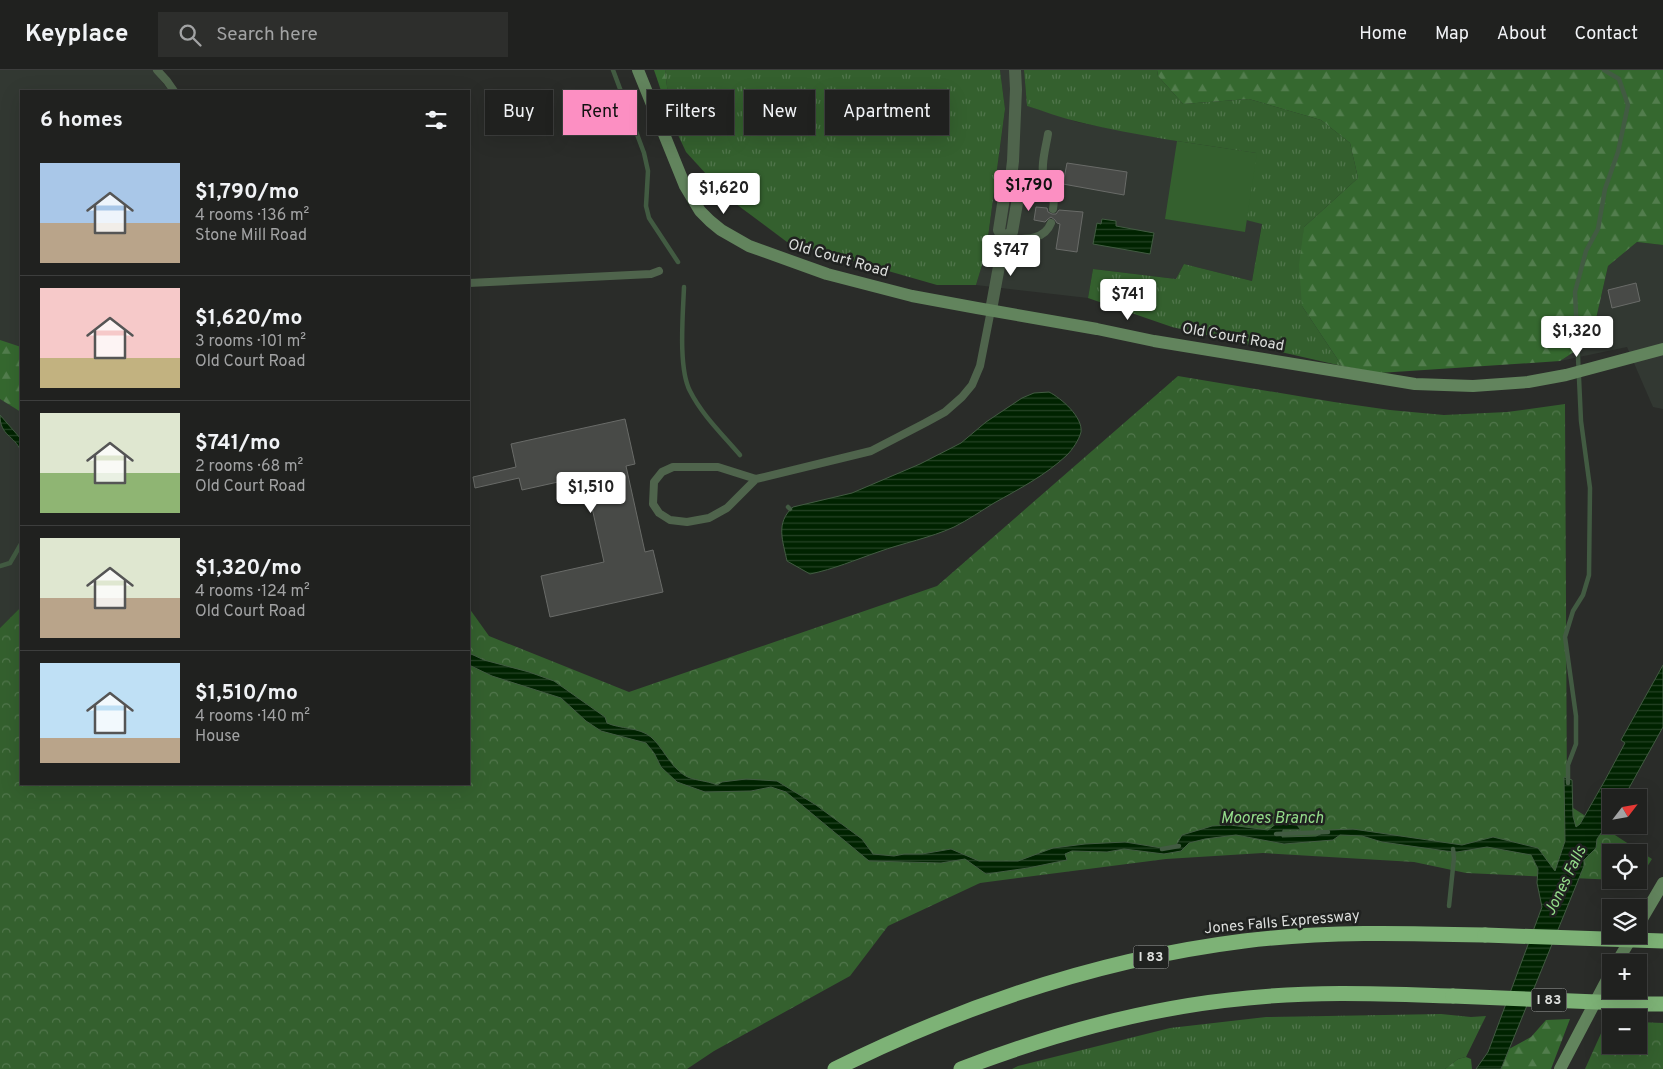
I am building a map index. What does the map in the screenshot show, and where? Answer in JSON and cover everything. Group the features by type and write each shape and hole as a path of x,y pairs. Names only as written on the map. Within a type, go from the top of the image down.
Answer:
{"highway":[{"name":"Jones Falls Expressway","path":"835,1069 921,1029 990,1002 1046,983 1165,954 1244,941 1365,932 1663,941"},
{"name":"I 83","path":"961,1069 1007,1051 1120,1019 1174,1008 1247,998 1366,993 1663,1004"}],"main road":[{"name":"Old Court Road","path":"638,70 684,186 700,211 720,230 734,239 773,256 826,274 912,296 1097,328 1154,341 1415,384 1473,386 1528,382 1566,376 1663,350"},
{"path":"1647,910 1663,882"},
{"path":"1560,1069 1602,989"}],"street":[{"path":"991,310 1004,240 998,230 1006,185 1011,178 1015,129 1015,70"}],"lane":[{"path":"157,70 173,90"},
{"path":"1048,134 1044,179 1054,195 1053,209"},
{"path":"1004,240 1041,236 1051,223"},
{"path":"470,283 651,274 659,271"},
{"path":"756,480 718,467 673,467 662,472 654,482 653,504 659,513 670,520 687,522 709,518 727,508 756,480 871,451 903,436 945,412 972,385 980,366 991,310"}],"shaded area":[{"path":"0,70 153,70 168,90 20,90 20,608 0,628"},
{"path":"1000,70 1024,70 1027,106 1077,122 1177,141 1257,153 1246,220 1262,223 1252,281 1184,264 1176,279 1093,269 1088,298 976,285 986,252 1005,109"},
{"path":"1637,242 1663,245 1663,409 1653,407 1627,347 1560,361 1591,341 1608,266"}],"green space":[{"path":"654,70 665,70 667,90 661,90"},
{"path":"665,70 1000,70 1005,109 986,252 976,285 937,285 787,242 728,198 686,152 678,135 734,135 734,90 667,90"},
{"path":"1024,70 1157,70 1158,76 1183,104 1249,99 1321,120 1350,143 1358,178 1304,227 1302,306 1342,366 1172,327 1088,298 1093,269 1176,279 1184,264 1252,281 1262,224 1246,220 1256,153 1101,127 1066,119 1027,106"},
{"path":"1157,70 1663,70 1663,245 1637,242 1608,266 1591,341 1560,361 1379,373 1342,366 1302,306 1299,265 1304,227 1358,178 1350,143 1321,120 1249,99 1183,104 1158,76"},
{"path":"1177,141 1257,153 1245,232 1165,219"},
{"path":"0,340 20,347 20,411 0,399"},
{"path":"1178,376 1334,402 1444,415 1507,412 1565,404 1567,804 1602,827 1602,834 1613,834 1629,844 1602,844 1602,880 1466,873 1414,862 1263,853 1166,859 980,883 888,926 850,976 714,1051 687,1069 0,1069 0,628 20,608 20,785 470,785 470,609 489,636 629,692 937,586"},
{"path":"1647,856 1652,859 1647,867"},
{"path":"1441,1014 1471,1017 1486,1016 1466,1057 1458,1059 1445,1069 1012,1069 1170,1028 1266,1017"},
{"path":"1570,1019 1551,1069 1501,1069 1509,1049 1531,1037 1546,1020"},
{"path":"1647,1022 1663,1023 1663,1069 1585,1069 1602,1031 1602,1054 1647,1054"},
{"path":"1466,1057 1471,1059 1472,1069 1445,1069 1458,1059"}],"water":[{"path":"1102,219 1116,221 1116,226 1154,233 1150,254 1093,244 1097,223 1101,224"},
{"path":"1049,392 1065,403 1075,414 1081,426 1081,432 1069,453 1023,487 945,531 836,567 810,574 787,561 782,539 782,526 787,513 793,507 852,493 920,464 961,443 986,422 1022,398 1034,393"},
{"path":"0,415 20,438 20,449 2,427"},
{"name":"Jones Falls","path":"470,653 484,660 554,681 605,717 607,723 641,731 651,737 674,767 688,777 717,785 722,782 746,779 777,781 816,805 862,839 873,854 894,856 951,849 979,861 1018,861 1053,848 1085,844 1125,842 1168,849 1175,847 1182,835 1212,826 1230,825 1268,830 1277,823 1297,825 1301,830 1283,830 1282,837 1316,836 1329,830 1353,829 1462,845 1493,837 1538,848 1555,871 1565,841 1564,777 1572,780 1573,816 1576,827 1580,824 1625,743 1621,740 1663,665 1663,727 1628,789 1602,789 1602,832 1597,839 1596,848 1584,860 1584,866 1501,1069 1476,1069 1488,1052 1542,907 1537,883 1538,869 1531,855 1487,847 1457,852 1446,851 1382,842 1362,836 1340,835 1333,840 1284,844 1236,835 1189,843 1181,851 1164,854 1124,849 1107,852 1072,851 1065,854 1067,860 986,874 965,859 941,863 869,861 786,792 771,787 751,791 705,792 677,782 661,767 646,743 601,731 586,721 561,698 492,676 470,665"}],"building":[{"path":"1067,163 1127,172 1124,195 1063,184"},
{"path":"1036,207 1047,208 1048,212 1052,214 1056,214 1059,210 1083,212 1077,252 1056,249 1060,224 1051,217 1045,222 1034,220"},
{"path":"1636,283 1640,301 1612,308 1608,290"},
{"path":"625,419 635,464 626,466 645,552 653,550 663,592 550,617 541,576 604,562 585,476 522,490 519,478 475,488 473,477 516,467 511,444"}],"waterway":[{"path":"613,70 644,153 648,171 646,206 649,218 678,262"},
{"path":"1568,783 1568,765 1576,744 1576,716 1565,637 1573,611 1583,595 1589,575 1590,488 1581,421 1575,292 1586,251 1598,229 1605,189 1618,152 1628,105 1619,79 1604,70"},
{"path":"684,287 682,340 686,381 700,408 740,455"},
{"path":"0,566 10,563 20,546"},
{"name":"Moores Branch","path":"1276,834 1328,832"},
{"name":"Moores Branch","path":"1162,849 1179,846"},
{"path":"1449,906 1454,858 1453,849"}]}
